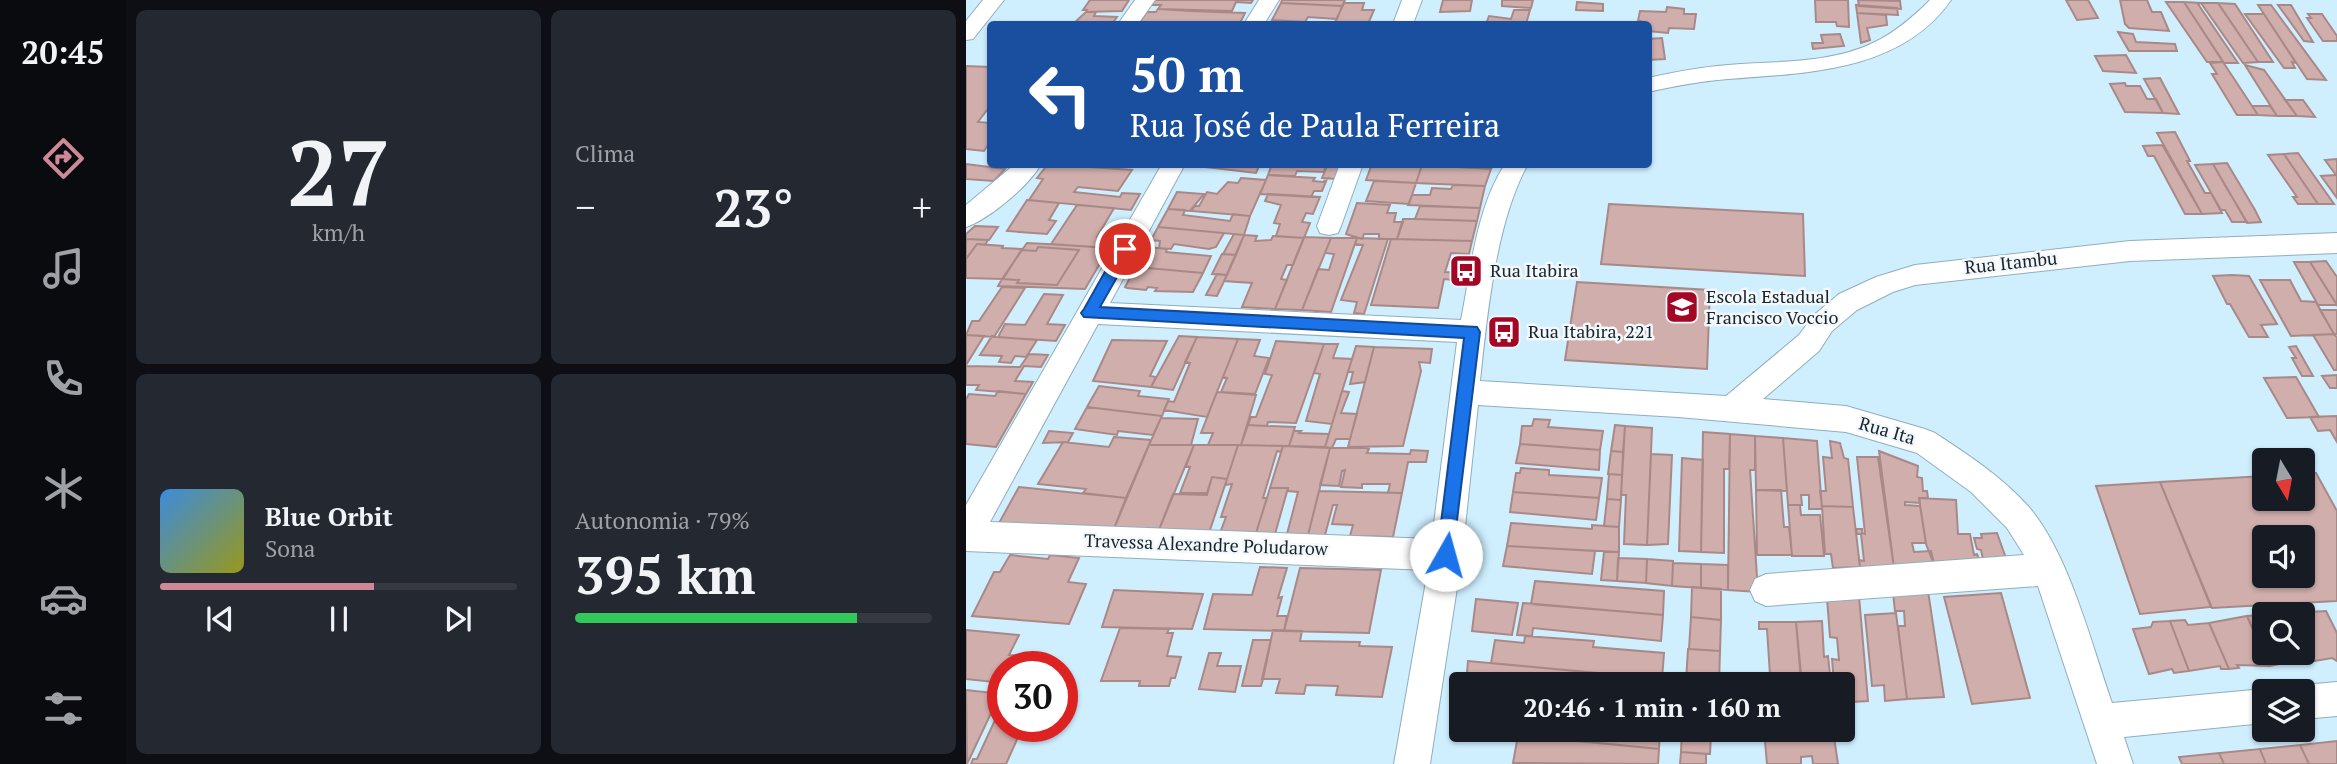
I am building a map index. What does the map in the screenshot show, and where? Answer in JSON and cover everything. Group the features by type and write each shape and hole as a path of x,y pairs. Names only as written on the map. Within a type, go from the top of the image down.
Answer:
{"street":[{"path":"966,34 994,0"},
{"path":"1130,21 1145,0"},
{"path":"1257,21 1269,0"},
{"path":"1404,21 1412,0"},
{"path":"1652,84 1741,71 1833,63 1867,55 1913,30 1930,15 1941,0"},
{"path":"966,218 1001,192 1026,168"},
{"path":"966,536 1172,168"},
{"path":"1329,226 1351,168"},
{"path":"1412,764 1446,555 1472,332 1492,228 1506,181 1514,168"},
{"name":"Rua Itambu","path":"1732,408 1809,342 1823,323 1847,302 1885,284 1915,275 2130,251 2337,243"},
{"path":"1089,313 1472,332"},
{"name":"Rua Ita","path":"1465,392 1732,408 1846,419 1925,442 1982,482 2018,518 2048,569 2115,764"},
{"name":"Travessa Alexandre Poludarow","path":"966,536 1446,555"},
{"path":"1766,590 2048,569"},
{"path":"2315,701 2337,699"},
{"path":"2101,722 2252,707"}],"building":[{"path":"1090,0 1129,0 1122,11 1086,12 1087,10 1083,10"},
{"path":"1154,0 1253,0 1251,3 1236,2 1232,11 1158,9 1161,5 1151,5"},
{"path":"1282,0 1345,0 1342,6 1281,3"},
{"path":"1443,0 1472,0 1470,11 1440,12"},
{"path":"1502,0 1533,0 1531,8 1502,6"},
{"path":"1815,0 1848,0 1849,27 1837,26 1836,22 1816,22"},
{"path":"1858,0 1900,1 1901,9 1859,6"},
{"path":"2066,0 2088,0 2098,18 2077,20"},
{"path":"2120,0 2147,0 2152,12 2161,12 2169,31 2129,28 2125,24"},
{"path":"1577,2 1603,4 1603,11 1576,10"},
{"path":"2166,2 2184,2 2223,62 2207,62"},
{"path":"2184,2 2201,3 2198,4 2238,63 2224,63"},
{"path":"1281,3 1342,6 1337,19 1308,17 1306,21 1272,20"},
{"path":"1344,3 1364,3 1362,10 1374,10 1369,21 1335,21"},
{"path":"2201,3 2218,3 2258,62 2243,63"},
{"path":"2218,3 2235,4 2273,62 2258,62"},
{"path":"1856,5 1897,8 1898,15 1857,13"},
{"path":"2258,5 2271,5 2326,80 2307,79"},
{"path":"2278,5 2291,5 2313,42 2304,41"},
{"path":"1667,7 1684,9 1684,14 1696,14 1694,29 1669,28 1668,33 1652,31 1652,21 1638,21 1640,11 1666,12"},
{"path":"1158,9 1245,13 1241,21 1140,21 1147,12 1156,12"},
{"path":"1514,10 1530,10 1527,21 1487,21 1489,16 1511,19"},
{"path":"1086,12 1096,12 1094,16 1117,17 1114,21 1076,21"},
{"path":"1857,13 1886,15 1887,25 1867,28 1870,40 1861,43"},
{"path":"2245,14 2264,14 2296,63 2292,62 2295,68 2284,68"},
{"path":"2308,14 2322,14 2337,36 2337,41 2323,41 2307,18 2311,18"},
{"path":"2118,32 2133,34 2136,42 2175,44 2177,51 2129,51"},
{"path":"1840,34 1844,46 1813,49 1812,43 1823,43 1821,35"},
{"path":"1662,38 1665,59 1652,60 1652,39"},
{"path":"2126,55 2136,73 2103,71 2095,56"},
{"path":"2223,62 2258,115 2237,115 2212,74 2217,74 2210,63"},
{"path":"2245,65 2264,70 2297,116 2277,116"},
{"path":"966,66 987,67 987,110 978,122 987,123 987,146 984,151 966,149"},
{"path":"2160,78 2179,114 2163,113 2144,79"},
{"path":"2125,83 2126,86 2140,86 2147,99 2156,99 2163,113 2125,112 2110,84"},
{"path":"2285,100 2303,100 2315,117 2297,116"},
{"path":"2252,106 2270,106 2277,116 2258,115"},
{"path":"2175,132 2205,193 2211,193 2222,213 2202,214 2157,133"},
{"path":"2162,145 2202,214 2185,214 2154,156 2148,156 2143,146"},
{"path":"2298,153 2334,204 2318,204 2284,154"},
{"path":"2284,154 2318,204 2298,204 2293,197 2297,197 2268,155"},
{"path":"2337,159 2337,198 2321,176 2336,175 2325,160"},
{"path":"2227,163 2261,222 2247,223 2213,164"},
{"path":"966,164 1005,169 994,181 966,179"},
{"path":"2213,164 2247,222 2232,222 2225,210 2221,210 2195,165"},
{"path":"1045,168 1132,170 1118,191 1078,187 1074,192 1120,197 1122,193 1140,194 1131,210 1029,200 1043,179 1037,178"},
{"path":"1214,168 1258,168 1256,173"},
{"path":"1271,168 1325,168 1324,172 1297,171 1295,176 1268,175"},
{"path":"1326,168 1340,168 1336,179 1322,178"},
{"path":"1370,168 1421,168 1416,183 1366,180"},
{"path":"1421,168 1491,169 1485,186 1416,183"},
{"path":"1268,175 1315,178 1313,181 1323,182 1327,179 1322,191 1314,191 1311,197 1260,194"},
{"path":"1241,178 1266,180 1250,216 1191,211 1195,206 1199,206 1207,192 1217,194 1228,182 1238,183"},
{"path":"1374,181 1416,183 1409,204 1366,201"},
{"path":"1453,185 1485,186 1480,208 1408,205 1412,195 1430,195 1432,188 1451,189"},
{"path":"1177,192 1204,194 1190,211 1168,209"},
{"path":"1268,194 1320,197 1313,214 1306,213 1302,222 1310,223 1304,238 1276,236 1280,224 1274,223 1281,205 1265,201"},
{"path":"1027,200 1059,203 1049,220 1056,221 1047,234 1007,231"},
{"path":"1357,203 1390,205 1387,213 1396,213 1394,222 1403,222 1397,239 1379,239 1379,234 1364,234 1362,239 1346,234"},
{"path":"1609,204 1803,214 1805,276 1601,264"},
{"path":"1077,205 1114,208 1097,237 1115,238 1109,248 1051,244"},
{"path":"1420,206 1480,208 1477,221 1415,219"},
{"path":"1168,209 1185,210 1183,215 1230,221 1233,214 1250,216 1244,235 1158,227"},
{"path":"1403,219 1477,221 1472,241 1397,239"},
{"path":"975,226 998,227 989,240 966,239 966,234"},
{"path":"1158,227 1224,233 1216,247 1209,249 1174,244 1171,249 1159,248 1160,241 1151,240"},
{"path":"1234,234 1244,235 1236,255 1223,254"},
{"path":"1244,235 1257,236 1255,241 1271,240 1273,236 1304,238 1293,265 1287,265 1281,279 1287,280 1275,309 1242,307 1252,283 1224,281"},
{"path":"1304,237 1331,238 1302,310 1275,309"},
{"path":"1331,238 1357,238 1331,312 1302,310 1318,269 1329,270 1334,254 1325,253"},
{"path":"1357,238 1388,239 1364,314 1354,313 1357,302 1341,300 1363,245 1355,244"},
{"path":"966,239 988,240 985,245 977,244 966,259"},
{"path":"1391,239 1472,241 1469,254 1451,253 1445,272 1463,273 1462,281 1444,279 1438,308 1371,305"},
{"path":"1027,243 1109,248 1085,289 998,286 1002,279 1019,280 1017,283 1057,285 1079,250 1038,247 1036,251 1022,250"},
{"path":"977,244 1022,249 1003,279 966,278 966,259"},
{"path":"1038,247 1079,250 1057,285 1017,283 1019,280 1002,279 1022,250 1036,251"},
{"path":"1147,247 1167,249 1166,252 1211,256 1203,273 1136,267"},
{"path":"1222,254 1236,255 1227,275 1212,274"},
{"path":"2326,261 2337,277 2337,305 2310,262"},
{"path":"2294,262 2310,262 2337,305 2318,305"},
{"path":"1136,267 1203,273 1193,292 1155,291 1157,288 1148,287 1146,290 1127,288 1125,287"},
{"path":"1217,274 1227,275 1217,296 1206,295"},
{"path":"2213,276 2249,276 2277,324 2261,325 2268,337 2249,337 2230,304 2227,304"},
{"path":"2260,280 2290,280 2301,301 2316,302 2334,334 2291,336"},
{"path":"1577,282 1710,290 1707,369 1565,360"},
{"path":"1002,287 1025,288 994,337 966,335 972,321 979,321"},
{"path":"1044,294 1063,295 1047,324 1065,325 1056,341 998,337 1005,324 1025,325"},
{"path":"2320,310 2337,310 2337,334 2334,334"},
{"path":"2333,334 2337,337 2337,370 2334,370 2313,335"},
{"path":"966,335 984,336 966,365"},
{"path":"992,336 1037,340 1026,357 1015,356 1011,363 999,362 1002,356 980,355"},
{"path":"1179,336 1197,337 1173,390 1151,387"},
{"path":"1197,337 1238,339 1207,417 1164,410 1168,401 1174,402 1190,363 1185,362"},
{"path":"1238,339 1260,340 1254,356 1269,358 1255,394 1221,392 1227,378 1223,377"},
{"path":"1112,340 1167,341 1150,376 1156,377 1151,387 1093,381"},
{"path":"1276,341 1324,344 1296,423 1268,422 1267,426 1248,425 1251,417 1256,417 1272,375 1265,374"},
{"path":"1324,344 1338,344 1333,358 1352,359 1332,424 1306,421 1320,374 1314,373"},
{"path":"1356,346 1374,347 1365,382 1350,384 1353,372 1348,372"},
{"path":"2296,346 2313,376 2302,376 2289,347"},
{"path":"1374,347 1432,349 1430,363 1419,362 1421,371 1403,446 1348,447"},
{"path":"1029,354 1048,355 1041,367 1024,366 1015,381 1033,382 1026,394 976,390 979,385 966,385 966,366 1020,367"},
{"path":"2337,375 2337,388 2330,388 2322,376"},
{"path":"2296,377 2319,417 2287,418 2264,378"},
{"path":"1099,386 1140,391 1138,396 1169,399 1162,416 1087,407"},
{"path":"998,391 1026,394 996,447 966,444 966,399 969,394 995,396"},
{"path":"1342,391 1349,392 1341,413 1357,414 1350,439 1336,439 1332,448 1325,447"},
{"path":"1217,392 1256,395 1241,445 1208,445 1213,433 1201,433"},
{"path":"1087,407 1162,416 1153,435 1118,431 1117,435 1075,429"},
{"path":"2337,416 2337,442 2330,430 2318,431 2310,417"},
{"path":"1161,418 1198,419 1191,445 1149,445"},
{"path":"1534,419 1550,420 1548,427 1603,431 1600,450 1520,444 1522,426 1532,426"},
{"path":"1248,425 1295,427 1289,446 1241,445"},
{"path":"1615,425 1625,426 1623,452 1611,451"},
{"path":"1625,426 1652,428 1647,545 1624,544 1626,495 1621,495"},
{"path":"1049,431 1073,433 1068,442 1043,443"},
{"path":"1294,431 1329,434 1325,447 1289,446"},
{"path":"1703,432 1730,434 1729,469 1724,469 1724,553 1701,552"},
{"path":"1730,434 1755,436 1755,470 1750,470 1758,592 1728,590"},
{"path":"1755,436 1783,438 1787,491 1756,490"},
{"path":"1114,437 1151,440 1126,498 1083,493 1086,489 1038,484 1063,442 1109,447"},
{"path":"1783,438 1817,441 1822,509 1809,509 1809,495 1801,495 1802,505 1788,505"},
{"path":"1830,441 1840,443 1844,458 1848,459 1853,507 1822,506 1820,491 1826,491 1823,457 1832,458"},
{"path":"1520,444 1600,450 1599,470 1516,463"},
{"path":"1149,445 1194,445 1158,532 1113,531"},
{"path":"1194,445 1238,445 1227,479 1212,477 1207,493 1180,493 1190,467 1186,466"},
{"path":"1238,445 1283,446 1281,452 1277,451 1256,533 1220,533 1226,517 1221,517 1232,484 1225,485"},
{"path":"1283,446 1330,448 1308,535 1287,534 1298,492 1288,491 1288,488 1270,488"},
{"path":"1330,448 1366,448 1369,449 1367,453 1410,454 1411,450 1428,451 1426,462 1408,462 1402,493 1388,493 1390,484 1362,484 1362,488 1341,487 1345,470 1342,471 1339,486 1320,485"},
{"path":"1611,451 1623,452 1622,475 1608,474"},
{"path":"1879,451 1918,466 1917,477 1922,478 1923,491 1927,491 1928,498 1919,498 1920,503 1905,502 1905,505 1920,506 1926,543 1912,543 1914,552 1931,551 1935,567 1894,568"},
{"path":"1651,454 1672,455 1668,544 1647,545"},
{"path":"1857,457 1878,457 1894,568 1860,567 1859,560 1864,561 1861,534 1857,534 1856,529 1862,529 1865,534"},
{"path":"1682,458 1703,460 1701,552 1679,551"},
{"path":"1521,468 1549,470 1549,475 1602,478 1599,498 1513,492 1516,473 1520,473"},
{"path":"2316,473 2337,511 2337,601 2252,602 2252,606 2212,608 2160,482 2252,477 2252,511 2315,511"},
{"path":"1609,474 1622,475 1621,500 1607,499"},
{"path":"1212,477 1227,479 1209,533 1158,532 1173,494 1207,495"},
{"path":"2160,482 2211,607 2140,614 2096,486"},
{"path":"1019,487 1126,498 1113,531 999,523"},
{"path":"1270,488 1288,488 1275,534 1256,533"},
{"path":"1756,490 1781,490 1784,527 1789,527 1792,555 1757,555"},
{"path":"1319,491 1402,493 1393,537 1350,536 1353,525 1332,524 1337,505 1333,505 1325,535 1308,535"},
{"path":"1513,492 1599,498 1596,520 1510,512"},
{"path":"1919,498 1956,500 1958,534 1970,534 1974,555 1977,554 1979,559 1935,567 1926,544"},
{"path":"1607,499 1621,500 1619,527 1604,526"},
{"path":"1788,505 1800,505 1801,515 1820,515 1824,556 1792,556"},
{"path":"1822,506 1853,507 1860,567 1833,568 1831,554 1825,554"},
{"path":"1511,523 1592,529 1592,525 1619,527 1619,552 1507,546"},
{"path":"1997,533 2008,564 1983,559 1981,550 1977,549 1974,538 1982,538 1981,534"},
{"path":"1507,546 1595,551 1592,574 1503,566"},
{"path":"1604,552 1619,552 1617,581 1601,580"},
{"path":"1010,555 1048,559 1050,555 1079,558 1068,582 1086,584 1069,624 972,616 994,572 1000,572"},
{"path":"1618,558 1647,559 1646,583 1617,581"},
{"path":"1647,559 1673,561 1672,586 1646,583"},
{"path":"1673,563 1701,564 1701,588 1672,586"},
{"path":"1701,564 1728,565 1728,590 1701,588"},
{"path":"1260,567 1287,568 1278,598 1282,597 1277,616 1287,616 1284,631 1204,629 1213,594 1252,595"},
{"path":"1300,568 1381,570 1369,633 1284,631"},
{"path":"1535,581 1664,591 1663,615 1531,604"},
{"path":"1692,587 1721,589 1721,620 1691,617"},
{"path":"1114,590 1203,594 1192,629 1102,627"},
{"path":"1928,591 1944,697 1907,699 1898,626 1905,626 1904,611 1895,611 1893,593"},
{"path":"2001,593 2030,698 1972,704 1944,597"},
{"path":"1859,596 1868,701 1855,702 1855,672 1833,672 1832,659 1839,660 1837,638 1830,637 1827,598"},
{"path":"1476,599 1518,603 1512,635 1472,631"},
{"path":"1523,603 1663,615 1661,641 1533,628 1532,636 1517,635"},
{"path":"2326,611 2337,633 2337,661 2332,658 2315,661 2315,612"},
{"path":"1896,613 1907,699 1885,701 1884,685 1872,686 1865,615"},
{"path":"2247,616 2252,627 2252,665 2269,666 2237,665 2239,668 2229,669 2209,623"},
{"path":"1691,617 1721,620 1720,651 1689,649"},
{"path":"2185,620 2188,625 2209,623 2229,669 2221,669 2220,666 2189,671 2170,621"},
{"path":"1822,621 1824,657 1828,656 1830,672 1801,672 1796,622"},
{"path":"2170,621 2189,671 2174,673 2172,669 2149,674 2133,629 2151,627 2153,622"},
{"path":"1759,622 1796,622 1800,672 1770,672 1767,629 1759,629"},
{"path":"1120,628 1169,629 1167,633 1173,633 1167,656 1181,657 1175,678 1171,678 1169,686 1139,686 1140,681 1101,681"},
{"path":"966,630 1019,635 1011,651 987,651 987,681 966,679"},
{"path":"1273,630 1302,631 1300,641 1360,642 1359,646 1392,647 1382,697 1336,695 1338,686 1306,685 1304,694 1276,693 1280,679 1262,679"},
{"path":"1525,636 1594,641 1593,647 1664,653 1663,672 1587,672 1491,663 1495,640 1524,643"},
{"path":"1253,640 1271,640 1263,679 1261,686 1242,686"},
{"path":"1688,649 1720,651 1719,672 1687,672"},
{"path":"1209,653 1221,653 1217,666 1241,666 1235,692 1199,689"},
{"path":"1468,661 1587,672 1467,672"},
{"path":"966,690 987,692 987,722 967,764"},
{"path":"987,737 987,742 1016,742 1006,764 971,764 973,759 977,759"},
{"path":"2337,741 2337,764 2309,764 2300,745"},
{"path":"1517,742 1588,742 1659,749 1658,764 1513,763"},
{"path":"1586,742 1659,742 1659,749"},
{"path":"1681,742 1711,742 1710,754 1681,752"},
{"path":"1765,742 1835,742 1838,764 1813,764 1812,756 1801,757 1801,764 1767,764"},
{"path":"2300,745 2309,764 2266,764 2260,749"},
{"path":"2260,749 2266,764 2224,764 2219,753"},
{"path":"1681,752 1706,754 1706,764 1680,764"},
{"path":"2219,753 2224,764 2182,764 2179,757"}],"place":[{"name":"Rua Itabira","path":"1466,271"},
{"name":"Escola Estadual Francisco Voccio","path":"1682,307"},
{"name":"Rua Itabira, 221","path":"1504,332"}],"route":[{"path":"1125,249 1089,313 1472,332 1446,555"}]}
